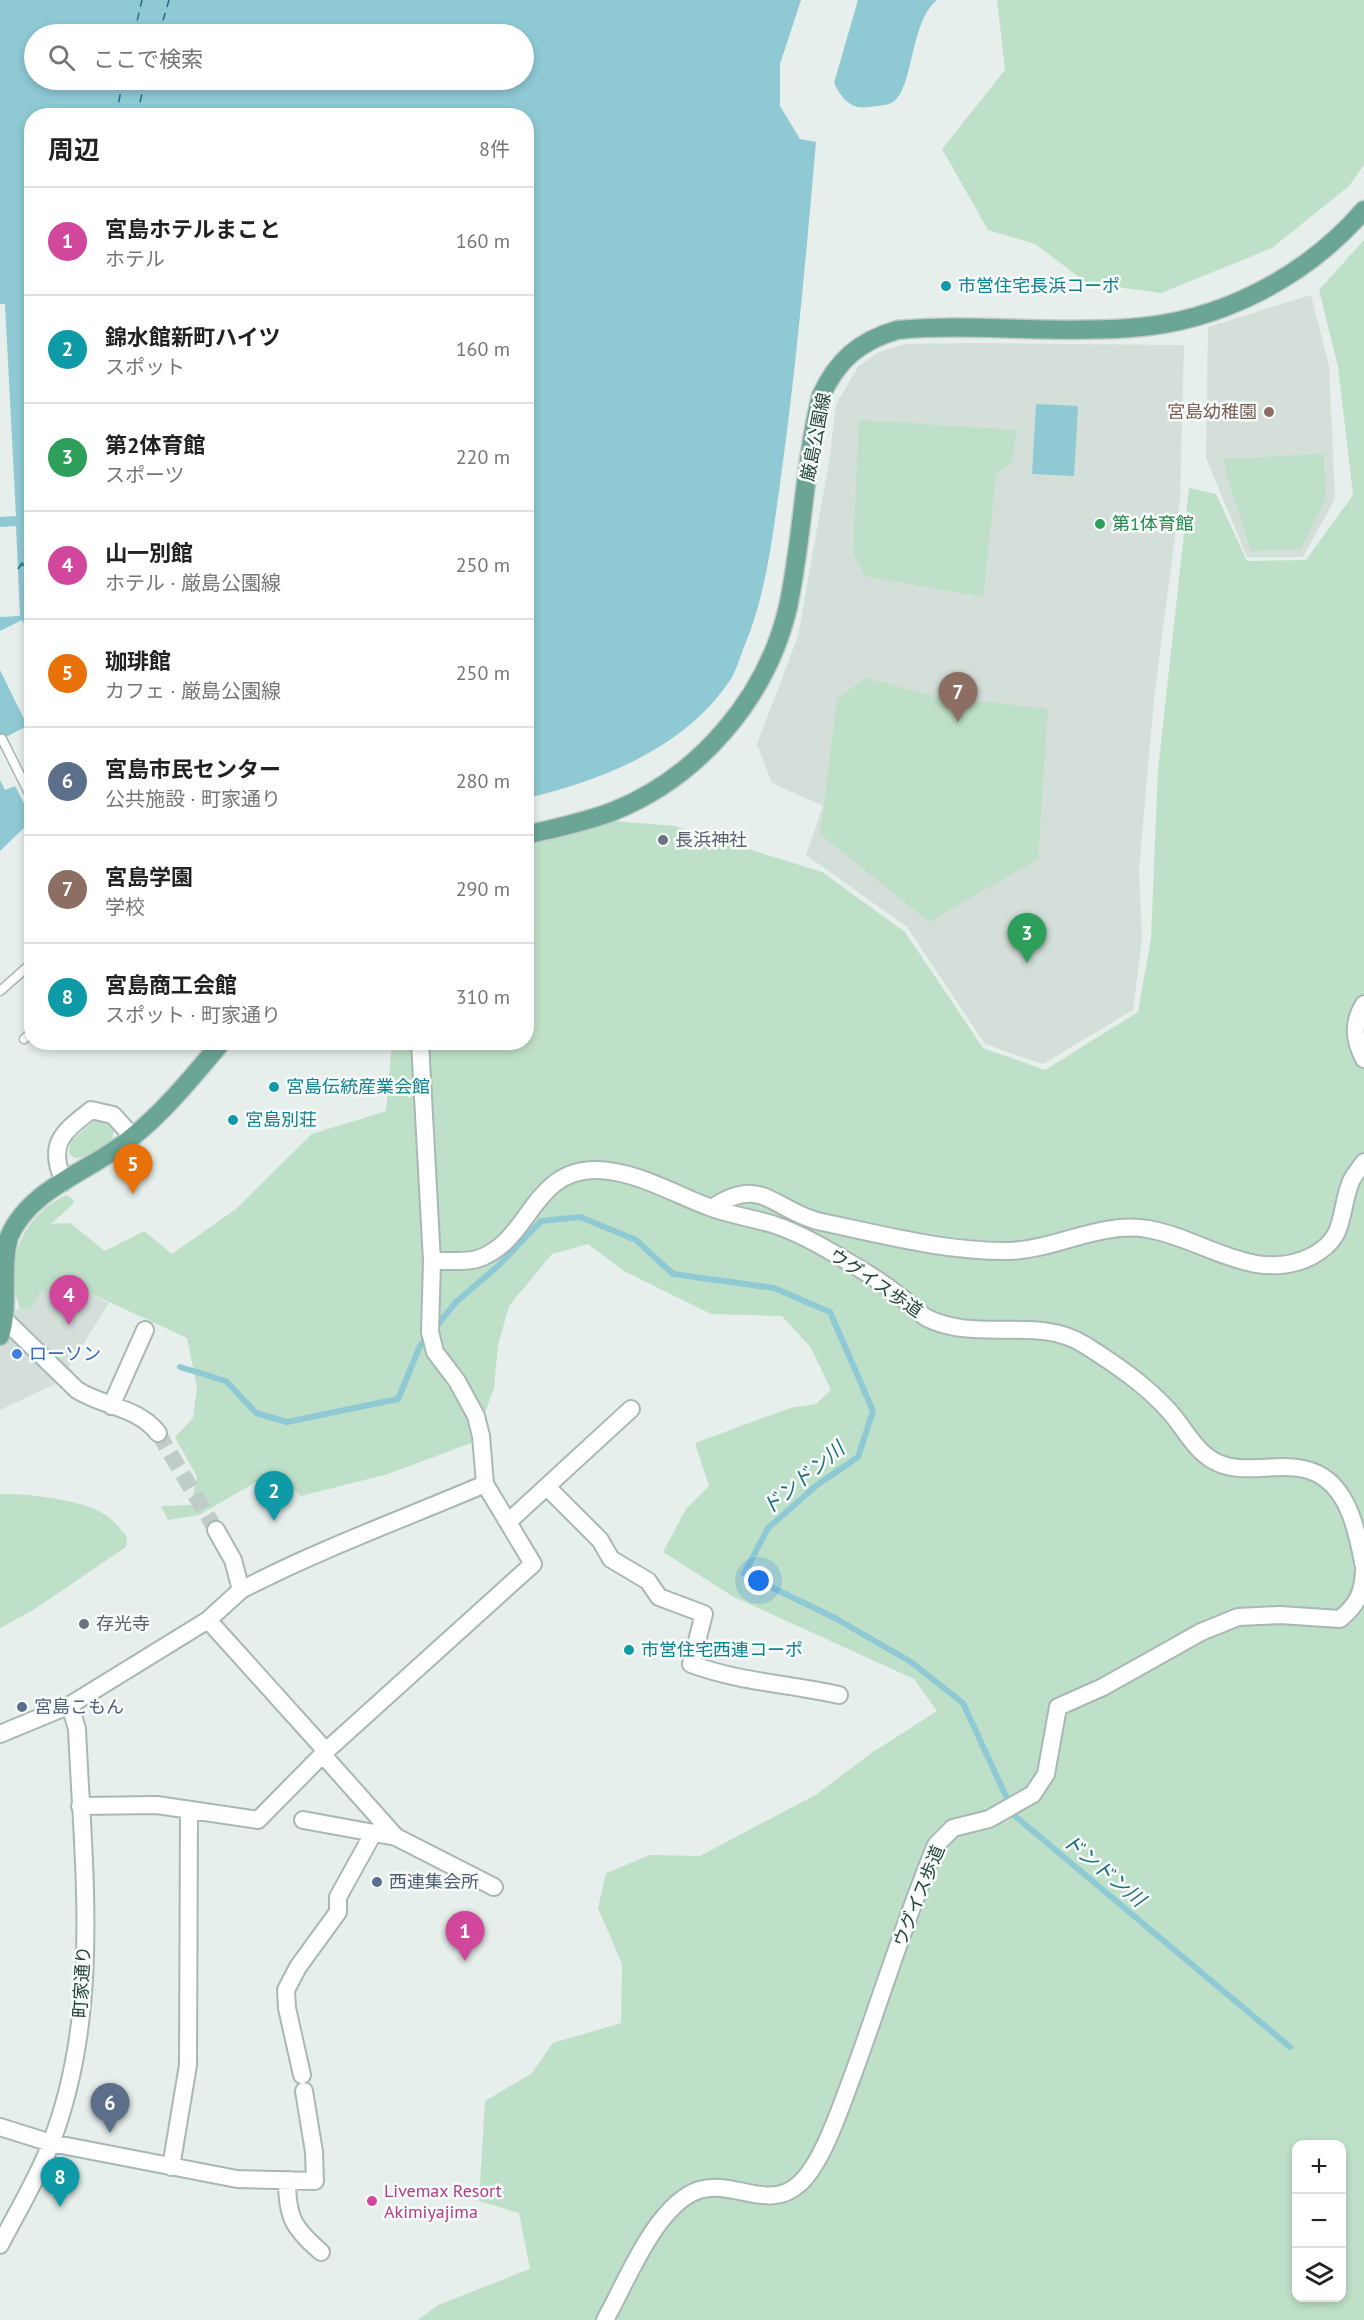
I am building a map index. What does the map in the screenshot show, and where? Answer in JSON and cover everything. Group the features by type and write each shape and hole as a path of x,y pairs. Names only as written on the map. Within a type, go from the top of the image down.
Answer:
{"main road":[{"name":"厳島公園線","path":"534,833 590,820 640,798 686,768 719,736 742,708 770,660 787,608 821,396 838,365 850,353 880,335 906,330 1101,330 1163,324 1194,317 1234,304 1280,280 1331,243 1364,210"},
{"path":"2,1328 2,1269 9,1238 25,1211 36,1200 133,1137 215,1050"}],"street":[{"path":"1364,1004 1357,1016 1355,1028 1364,1059"},
{"path":"80,1806 157,1805 258,1820 324,1754 533,1564 485,1484 482,1436 476,1416 458,1381 435,1352 430,1332 432,1261 420,1050"},
{"path":"64,1182 56,1166 56,1147 64,1132 91,1110 113,1115 133,1137"},
{"path":"712,1208 736,1194 752,1193 774,1201 798,1216 816,1221 973,1250 1012,1251 1125,1227 1150,1229 1230,1258 1265,1265 1288,1266 1325,1248 1336,1235 1351,1181 1364,1162"},
{"name":"ウグイス歩道","path":"432,1261 477,1259 512,1237 527,1213 552,1186 565,1176 585,1170 616,1172 712,1208 778,1226 837,1255 873,1277 925,1317 946,1325 967,1330 1055,1332 1084,1344 1143,1385 1169,1411 1197,1448 1214,1461 1232,1467 1290,1467 1321,1475 1346,1504 1360,1545 1364,1569 1364,1587 1355,1606 1340,1619 1280,1615 1238,1617 1201,1632 1103,1687 1058,1707 1046,1774 1033,1794 989,1819 953,1828 936,1845 835,2124 810,2172 798,2186 782,2195 760,2196 707,2188 697,2190 683,2200 663,2219 622,2284 605,2320"},
{"path":"2,1328 76,1390 111,1406 142,1416 158,1433"},
{"path":"111,1406 145,1330"},
{"path":"508,1522 631,1409"},
{"path":"0,1734 70,1705 208,1620 241,1590 300,1559 360,1538 485,1484"},
{"path":"547,1487 600,1540 611,1559 648,1581 660,1597 704,1614 691,1664 720,1675 797,1686 839,1695"},
{"path":"216,1530 233,1560 241,1590"},
{"path":"208,1620 396,1837"},
{"name":"町家通り","path":"0,2245 51,2143 75,2058 86,1981 76,1729 70,1705"},
{"path":"171,2167 188,2065 189,1810"},
{"path":"303,1820 396,1837 494,1887"},
{"path":"0,2127 51,2143 237,2179 315,2181 314,2152 303,2083 287,2008 286,1990 298,1967 338,1912 338,1898 374,1832"},
{"path":"287,2180 287,2202 292,2221 321,2252"}],"lane":[{"path":"2,739 24,785"},
{"path":"0,991 24,973"}],"shaded area":[{"name":"宮島幼稚園","path":"1311,295 1329,366 1335,499 1303,557 1247,557 1206,458 1208,327"},
{"path":"905,344 1184,345 1180,498 1154,699 1139,870 1142,938 1133,1010 1043,1064 985,1044 907,927 806,855 823,806 772,783 757,744 798,636 830,456 836,404 858,367 877,353"},
{"path":"81,1289 109,1303 59,1382 0,1410 0,1316 20,1309 29,1310 42,1290"}],"green space":[{"path":"997,0 1364,0 1364,165 1349,186 1272,248 1161,293 1087,283 1035,244 988,230 942,149 1005,70"},
{"path":"1364,240 1364,2320 418,2320 438,2305 530,2269 519,2213 479,2201 485,2101 531,2074 553,2043 621,2023 622,1964 598,1908 606,1873 650,1855 700,1856 817,1794 870,1754 937,1711 914,1679 734,1597 663,1552 686,1509 709,1486 695,1443 790,1408 816,1404 831,1390 811,1348 782,1316 711,1314 624,1271 588,1244 552,1254 509,1306 498,1345 494,1388 474,1442 388,1474 301,1496 275,1471 199,1515 168,1520 161,1506 191,1505 197,1477 175,1437 193,1418 197,1387 187,1338 81,1289 67,1299 42,1290 29,1310 20,1309 15,1292 15,1259 27,1229 37,1215 66,1195 74,1200 72,1205 51,1224 70,1223 105,1251 144,1231 172,1254 236,1209 312,1134 386,1111 391,1050 534,1050 534,840 601,820 675,826 822,872 905,932 983,1048 1045,1070 1138,1012 1151,938 1158,770 1189,488 1216,494 1247,561 1306,560 1353,495 1338,367 1319,290"},
{"path":"859,420 1017,430 1011,463 996,475 983,597 865,576 853,552"},
{"path":"1324,454 1326,498 1301,549 1251,551 1227,477 1224,459"},
{"path":"865,678 935,696 1048,709 1038,859 929,922 820,834 837,699"},
{"path":"96,1119 111,1124 114,1130 112,1140 84,1157 75,1158 69,1154 70,1142"},
{"path":"0,1494 56,1499 97,1510 113,1520 127,1537 126,1547 33,1610 0,1628"}],"water":[{"path":"0,0 801,0 780,64 780,106 800,139 816,142 786,441 767,567 752,627 732,677 714,701 692,723 642,757 585,782 534,796 534,108 24,108 24,828 0,851"},
{"path":"858,0 937,0 928,10 921,24 904,86 898,97 889,104 856,106 843,98 834,83"},
{"path":"1036,404 1078,406 1074,476 1032,474"}],"pier":[{"path":"0,304 5,304 16,516 0,517"},
{"path":"16,526 20,616 0,617 0,527"},
{"path":"22,620 24,624 24,719 0,670 0,631"},
{"path":"24,728 24,803 15,786 5,790 0,780 0,740"}],"waterway":[{"name":"ドンドン川","path":"435,1328 456,1302 498,1266 541,1221 580,1217 636,1240 673,1274 774,1288 830,1312 873,1411 858,1457 817,1485 768,1528 744,1574 835,1618 911,1662 963,1703 1015,1816 1290,2047"},
{"name":"ドンドン川","path":"180,1367 226,1381 256,1413 287,1422 398,1399 420,1346 428,1336"}],"ferry route":[{"path":"136,24 142,0"},
{"path":"162,24 169,0"},
{"path":"118,108 121,90"},
{"path":"139,108 143,90"},
{"path":"18,569 24,560"}],"tunnel":[{"path":"158,1433 216,1530"}],"place":[{"name":"市営住宅長浜コーポ","path":"946,286"},
{"name":"宮島幼稚園","path":"1269,412"},
{"name":"第1体育館","path":"1100,524"},
{"name":"宮島学園","path":"958,722"},
{"name":"長浜神社","path":"663,840"},
{"name":"第2体育館","path":"1027,963"},
{"name":"宮島伝統産業会館","path":"274,1087"},
{"name":"宮島別荘","path":"233,1120"},
{"name":"珈琲館","path":"133,1194"},
{"name":"山一別館","path":"69,1325"},
{"name":"ローソン","path":"17,1354"},
{"name":"錦水館新町ハイツ","path":"274,1521"},
{"name":"存光寺","path":"84,1624"},
{"name":"市営住宅西連コーポ","path":"629,1650"},
{"name":"宮島こもん","path":"22,1707"},
{"name":"西連集会所","path":"377,1882"},
{"name":"宮島ホテルまこと","path":"465,1961"},
{"name":"宮島市民センター","path":"110,2133"},
{"name":"Livemax Resort Akimiyajima","path":"372,2201"},
{"name":"宮島商工会館","path":"60,2207"}]}
